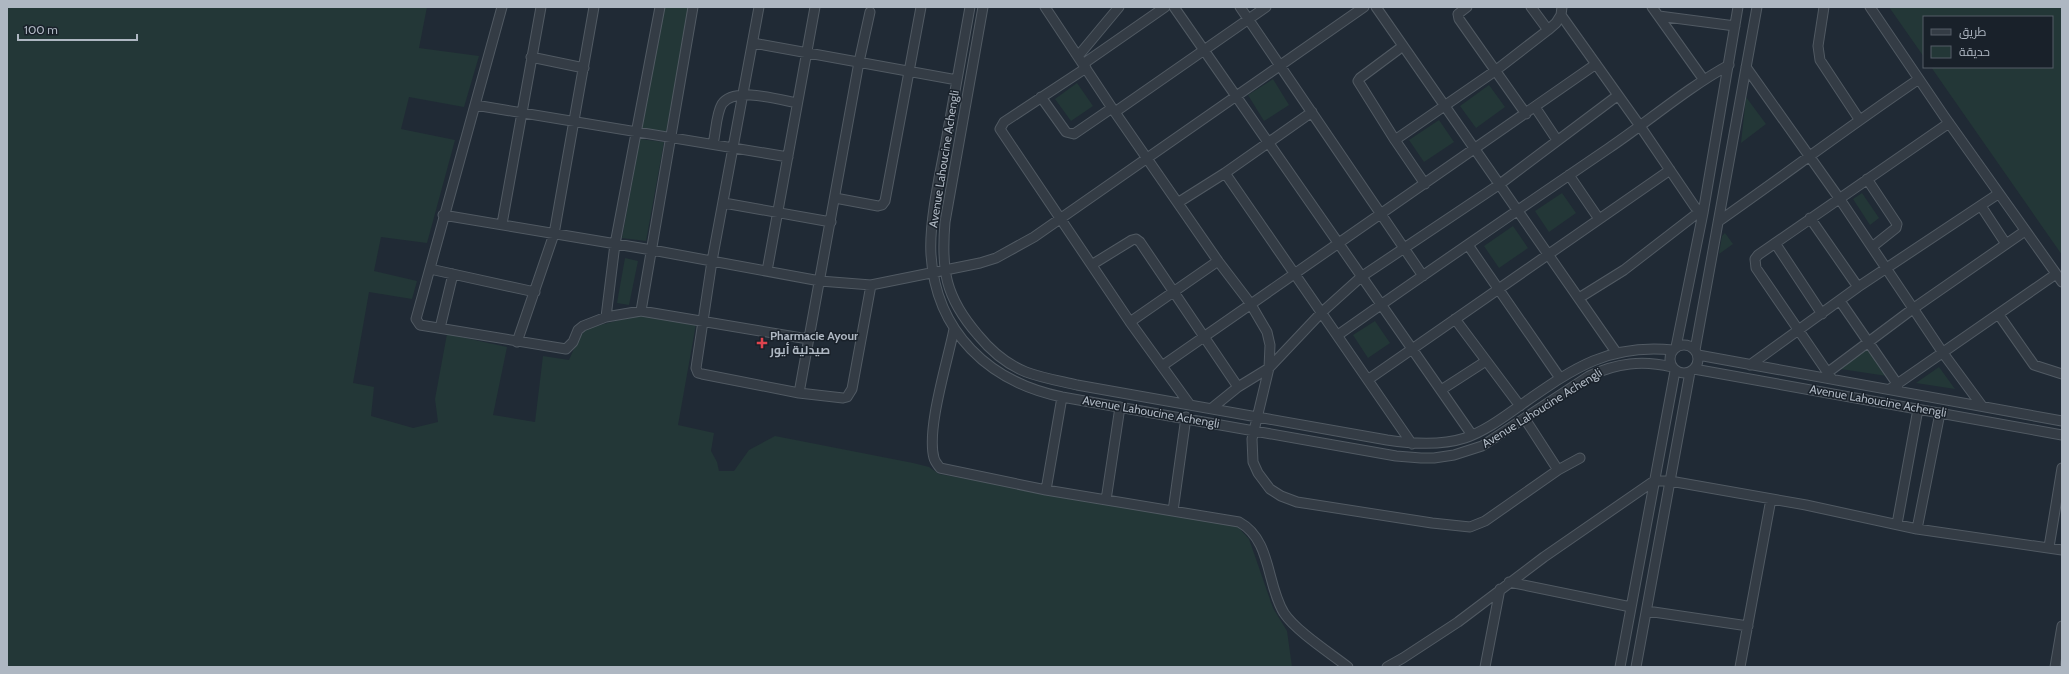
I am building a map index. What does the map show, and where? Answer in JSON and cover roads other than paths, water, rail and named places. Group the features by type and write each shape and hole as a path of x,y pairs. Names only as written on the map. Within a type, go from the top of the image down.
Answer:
{"street":[{"path":"502,7 443,215 416,319 420,325 566,349 569,348 578,330 583,326 606,317 641,311 702,320 808,339"},
{"path":"502,224 541,7"},
{"path":"517,342 554,234 594,7"},
{"path":"606,317 616,244 660,7"},
{"path":"641,311 693,7"},
{"path":"759,7 702,320 696,363 698,373 799,393 843,398 850,395 872,285"},
{"path":"768,271 815,7"},
{"path":"835,198 878,206 882,205 885,201 921,7"},
{"name":"Avenue Lahoucine Achengli","path":"970,7 939,180 931,255 934,274 945,312 954,329 965,343 994,370 1019,384 1062,397 1255,429 1396,456 1421,458 1454,455 1476,448 1525,420 1589,376 1602,370 1621,364 1642,362 1674,369"},
{"name":"Avenue Lahoucine Achengli","path":"983,7 945,222 943,254 945,271 951,296 963,318 989,349 1013,366 1041,377 1412,444 1454,441 1488,428 1560,378 1577,368 1616,352 1634,349 1674,348"},
{"path":"1045,7 1218,261 1250,303 1267,332 1270,345 1269,368 1259,416 1252,439 1253,462 1265,485 1276,493 1297,502 1450,526 1470,527 1485,520 1558,470 1580,458"},
{"path":"1079,55 1119,7"},
{"path":"1166,7 1085,66 1004,122 1000,129 1093,264 1130,322 1190,405"},
{"path":"1174,7 1337,243 1382,304 1472,434"},
{"path":"1240,7 1423,276"},
{"path":"1041,97 1066,132 1074,134 1114,110 1266,7"},
{"path":"443,215 652,250 820,281 872,285 934,274 996,258 1034,237 1364,7"},
{"path":"1376,7 1616,352"},
{"path":"1467,7 1458,14 1459,19 1526,114"},
{"path":"1531,7 1548,30"},
{"path":"1652,7 1704,80"},
{"path":"1620,667 1674,369 1669,358 1674,348 1701,212 1729,65 1738,7"},
{"path":"1636,667 1692,371 1698,362 1696,352 1757,7"},
{"path":"1824,7 1818,46 1820,60 1859,119"},
{"path":"1870,7 1998,194 2062,282"},
{"path":"1395,140 1495,71 1548,30 1556,23 1561,11"},
{"path":"1561,11 1617,96 1701,212"},
{"path":"799,393 859,62 870,12"},
{"path":"1659,16 1735,26"},
{"path":"753,43 957,80"},
{"path":"1403,46 1358,81 1425,184"},
{"path":"532,57 584,68"},
{"path":"1162,366 1250,303 1382,214 1596,64"},
{"path":"1338,335 1517,210 1569,176 1704,80 1729,65"},
{"path":"1746,67 1839,198 1943,353 1982,406"},
{"path":"1719,221 1809,157 1859,119 1919,79"},
{"path":"713,144 722,105 726,100 743,94 798,103"},
{"path":"1212,408 1238,387 1269,368 1321,313 1361,277 1500,184 1617,96"},
{"path":"475,105 574,120 788,157"},
{"path":"1535,107 1558,140"},
{"path":"1179,202 1225,173 1312,112"},
{"path":"1949,123 1810,218 1758,255 1755,259 1756,268 1829,376 1868,342 1914,308 2025,231"},
{"path":"1368,379 1670,170"},
{"path":"1225,173 1293,274 1338,335 1412,444"},
{"path":"1569,176 1599,219"},
{"path":"1867,179 1897,224 1896,228 1872,247"},
{"path":"1750,365 1858,287 1998,194"},
{"path":"724,203 830,222"},
{"path":"1981,206 2006,244"},
{"path":"1579,298 1624,270 1701,212"},
{"path":"1810,218 1858,287"},
{"path":"1093,264 1136,239 1238,387"},
{"path":"1775,243 1822,314"},
{"path":"1468,245 1560,378"},
{"path":"1130,322 1218,261"},
{"path":"430,269 535,292"},
{"path":"440,328 453,274"},
{"path":"1840,301 1868,342 1894,387 2056,274"},
{"path":"1999,315 2034,365 2062,374"},
{"path":"1455,319 1520,406"},
{"path":"954,329 935,416 932,445 936,462 944,470 1046,490 1239,522 1247,526 1255,535 1262,550 1277,600 1284,613 1292,623 1348,667"},
{"path":"1674,348 1688,345 1696,352"},
{"name":"Avenue Lahoucine Achengli","path":"1696,352 1750,365 1894,387 2062,421"},
{"path":"1441,390 1486,361"},
{"path":"1674,369 1683,374 1692,371"},
{"name":"Avenue Lahoucine Achengli","path":"1692,371 2062,435"},
{"path":"1046,490 1062,397"},
{"path":"1106,500 1120,406"},
{"path":"1896,524 1918,409"},
{"path":"1917,529 1940,413"},
{"path":"1173,511 1186,417"},
{"path":"1525,420 1558,470"},
{"path":"2049,547 2062,468"},
{"path":"1387,667 1458,622 1509,582 1654,481 1670,481 1771,499 1917,529 2062,550"},
{"path":"1740,667 1771,499"},
{"path":"1509,582 1631,606"},
{"path":"1486,667 1500,589"},
{"path":"1647,610 1748,626"},
{"path":"2055,667 2062,626"}],"place":[{"name":"Pharmacie Ayour صيدلية أيور","path":"762,343"}]}
